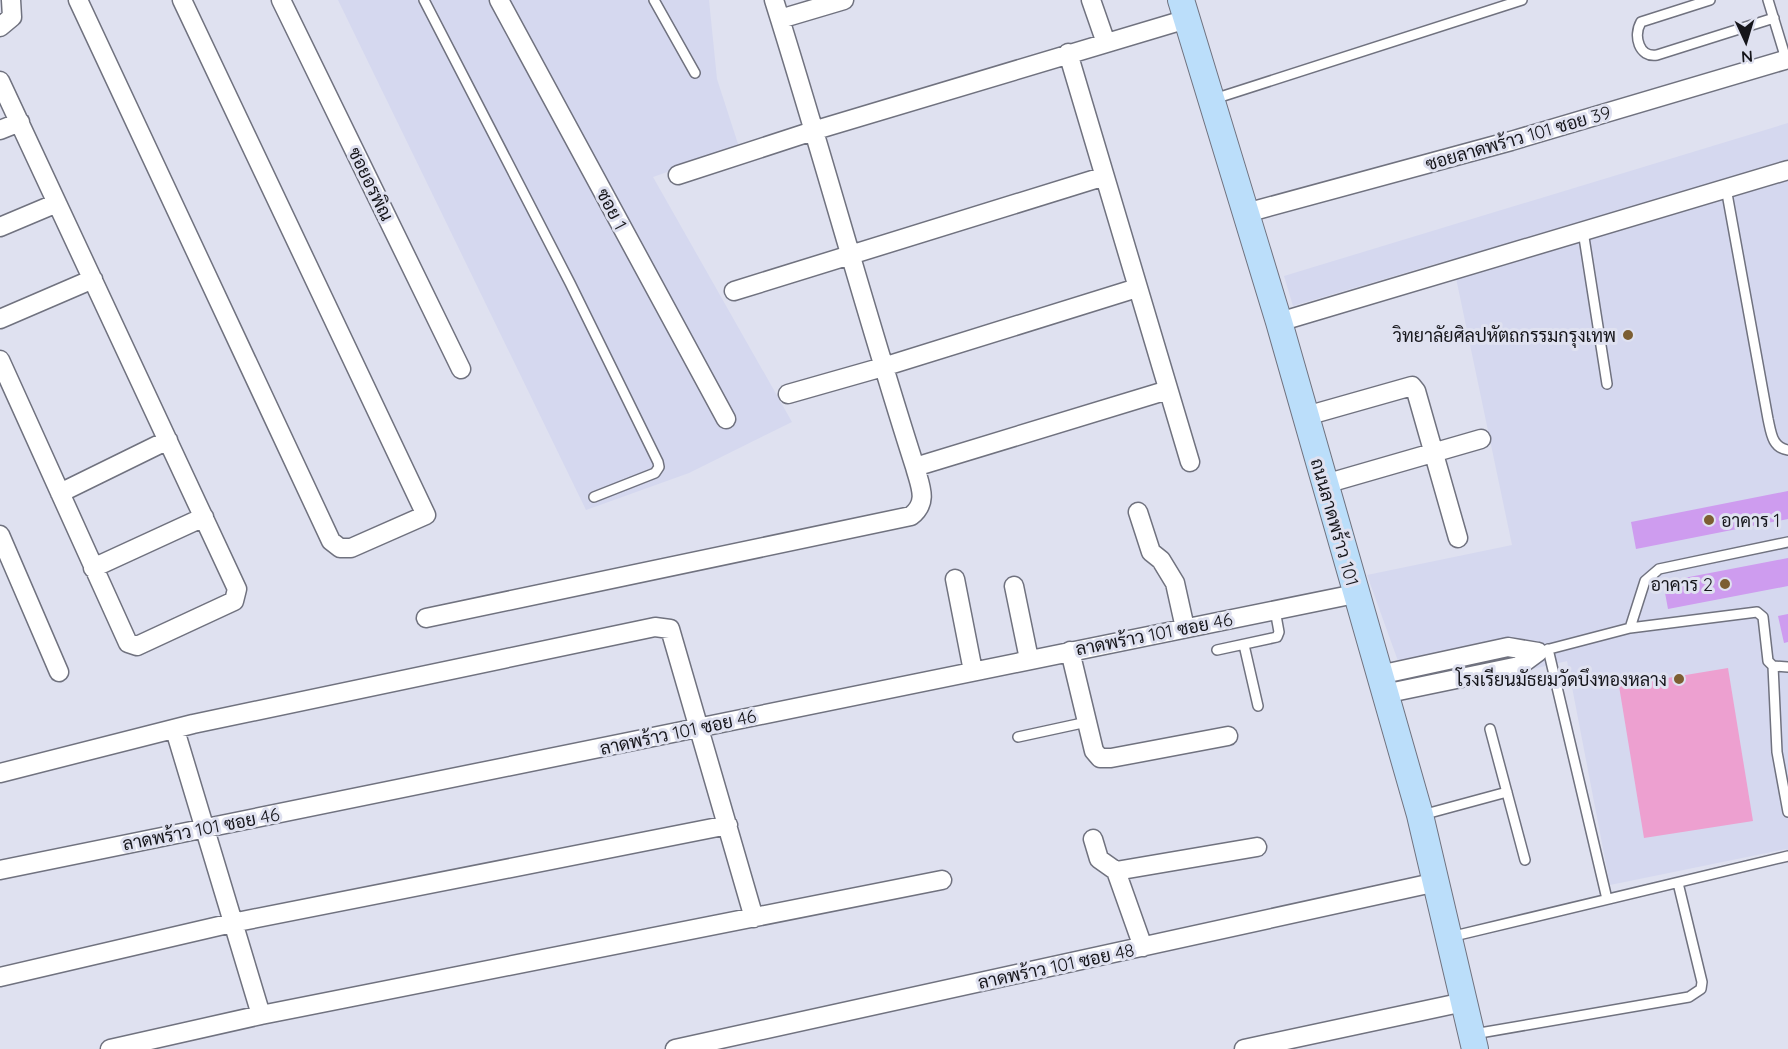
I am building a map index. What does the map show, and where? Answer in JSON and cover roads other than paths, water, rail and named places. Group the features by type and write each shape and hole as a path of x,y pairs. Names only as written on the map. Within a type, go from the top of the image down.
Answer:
{"street":[{"path":"0,27 10,21 11,0"},
{"path":"78,0 331,541 340,548 351,548 426,515 182,0"},
{"name":"ซอยอรพิณ","path":"281,0 461,369"},
{"name":"ซอย 1","path":"499,0 726,418"},
{"path":"426,618 911,516 919,510 923,500 915,467 849,254 816,130 774,0"},
{"path":"780,19 844,0"},
{"path":"1091,0 1106,43"},
{"path":"678,175 816,130 1106,43 1184,10"},
{"name":"ถนนลาดพร้าว 101","path":"1184,10 1280,322 1419,815 1437,882 1473,1042"},
{"path":"1068,53 1102,177 1190,462"},
{"name":"ซอยลาดพร้าว 101 ซอย 39","path":"1246,213 1500,144 1787,59"},
{"path":"0,81 237,589 234,601 132,646 122,632 0,360"},
{"path":"0,130 20,122"},
{"path":"1280,322 1788,170"},
{"path":"734,291 1102,177"},
{"path":"0,227 57,203"},
{"path":"0,319 93,279"},
{"path":"788,394 1137,288"},
{"path":"1306,416 1412,386 1416,391 1458,538"},
{"path":"915,467 1168,390"},
{"path":"1325,484 1481,439"},
{"path":"60,493 168,440"},
{"path":"1138,512 1151,552 1161,560 1175,583 1185,628"},
{"path":"93,568 204,517"},
{"path":"0,535 59,672"},
{"path":"955,579 973,671"},
{"path":"1014,586 1029,659"},
{"name":"ลาดพร้าว 101 ซอย 46","path":"0,870 1355,594"},
{"path":"0,773 175,730 654,627 670,629 674,634 754,918"},
{"path":"1382,685 1508,647 1543,650"},
{"path":"1070,651 1094,751 1101,758 1228,736"},
{"path":"175,730 261,1015"},
{"path":"0,977 232,922 728,825"},
{"path":"1093,839 1099,859 1116,871 1143,947"},
{"path":"1116,871 1257,848"},
{"path":"110,1049 261,1015 942,880"},
{"name":"ลาดพร้าว 101 ซอย 48","path":"675,1049 1437,882"},
{"path":"1244,1049 1464,1002"}],"lane":[{"path":"424,0 570,283 658,462 659,467 655,473 594,497"},
{"path":"654,0 695,73"},
{"path":"1212,99 1522,0"},
{"path":"1710,0 1641,22 1637,32 1642,52 1646,55 1657,55 1774,18"},
{"path":"1768,0 1787,59"},
{"path":"1726,188 1772,435 1781,449 1788,450"},
{"path":"1583,231 1607,384"},
{"path":"1630,628 1645,582 1659,570 1788,542"},
{"path":"1216,650 1277,637 1279,632 1275,610"},
{"path":"1607,899 1543,650 1630,628 1757,612 1763,617 1768,661 1773,666 1777,752 1788,812"},
{"path":"1245,645 1258,706"},
{"path":"1773,666 1788,666"},
{"path":"1018,737 1087,722"},
{"path":"1490,729 1525,860"},
{"path":"1419,815 1507,792"},
{"path":"1450,937 1788,856"},
{"path":"1473,1042 1689,997 1701,989 1702,982 1677,883"}],"place":[{"name":"วิทยาลัยศิลปหัตถกรรมกรุงเทพ","path":"1628,335"},
{"name":"อาคาร 1","path":"1709,520"},
{"name":"อาคาร 2","path":"1725,584"},
{"name":"โรงเรียนมัธยมวัดบึงทองหลาง","path":"1679,679"}]}
